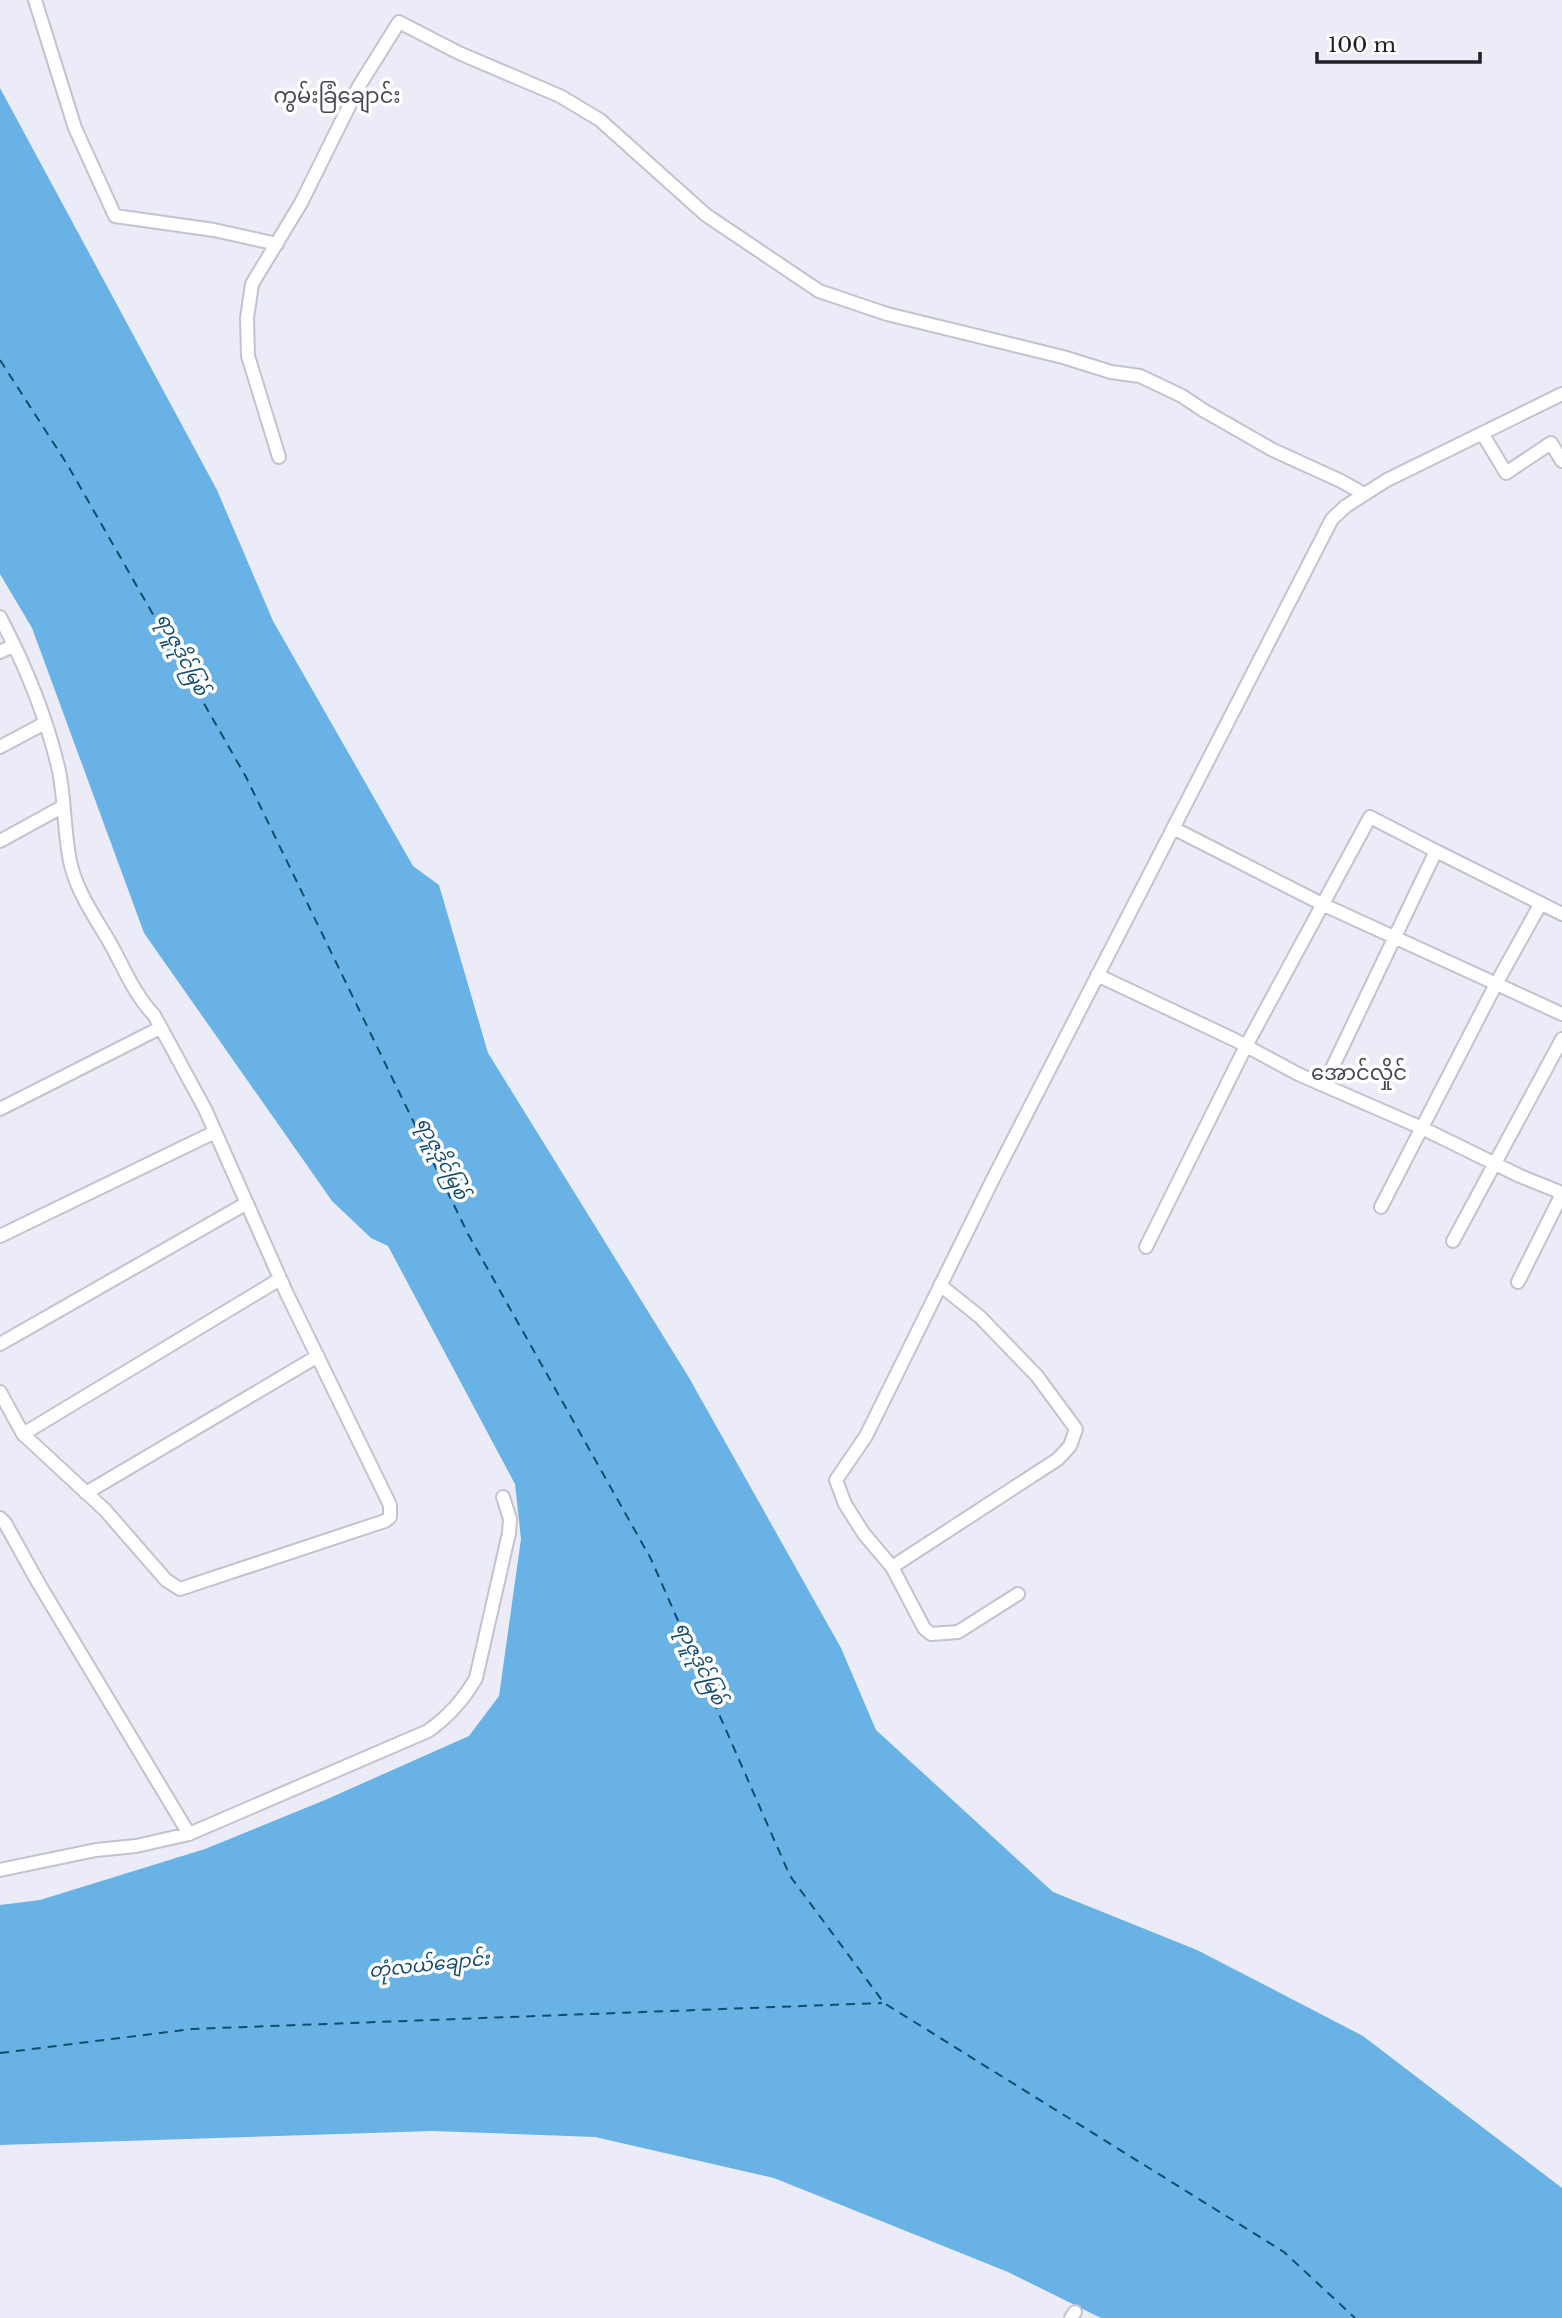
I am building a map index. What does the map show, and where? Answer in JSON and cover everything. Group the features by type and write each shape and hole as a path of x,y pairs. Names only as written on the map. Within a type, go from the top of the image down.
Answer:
{"street":[{"path":"35,0 75,128 115,216 214,230 277,244"},
{"path":"279,457 248,356 247,318 252,284 301,203 359,86 399,22 459,53 560,96 600,120 706,215 819,291 887,314 1063,357 1111,372 1140,376 1182,396 1273,450 1364,494"},
{"path":"1018,1594 958,1632 930,1634 924,1628 892,1567 845,1504 836,1480 866,1436 1097,975 1332,519 1387,480 1562,394"},
{"path":"1482,433 1506,473 1551,443 1562,461"},
{"path":"0,617 45,723 59,773 70,863 78,884 130,981 154,1015 205,1109 281,1279 390,1506 390,1517 385,1521 180,1589 166,1580 105,1510 23,1434 0,1392"},
{"path":"0,653 14,645"},
{"path":"0,747 45,723"},
{"path":"0,841 62,807"},
{"path":"1146,1247 1246,1046 1370,817 1562,914"},
{"path":"1173,828 1324,905 1562,1014"},
{"path":"1324,1085 1436,851"},
{"path":"1381,1208 1496,984 1541,903"},
{"path":"1097,975 1324,1085 1562,1194 1518,1282"},
{"path":"0,1109 160,1028"},
{"path":"1453,1241 1562,1040"},
{"path":"0,1236 215,1132"},
{"path":"0,1344 247,1203"},
{"path":"23,1434 281,1279"},
{"path":"892,1567 1058,1459 1070,1446 1076,1429 1037,1376 980,1317 940,1285"},
{"path":"86,1493 318,1356"},
{"path":"0,1870 190,1834 428,1731 440,1723 466,1696 476,1678 509,1533 510,1519 503,1497"},
{"path":"0,1518 190,1834"}],"water":[{"path":"0,88 217,490 273,621 413,866 439,885 488,1053 688,1376 841,1648 876,1730 1053,1892 1197,1950 1363,2036 1562,2188 1562,2318 1101,2318 1008,2272 774,2178 595,2137 432,2131 0,2145 0,1905 40,1900 205,1849 325,1800 469,1736 499,1696 521,1539 515,1484 388,1246 371,1238 332,1201 144,933 32,628 0,574"}],"ferry route":[{"path":"0,360 67,464 246,777 468,1234 651,1559 790,1876 884,2003 1284,2252 1355,2318"},
{"path":"0,2053 192,2029 882,2003"}],"district":[{"name":"ကွမ်းခြံချောင်း","path":"337,96"},
{"name":"အောင်လှိုင်","path":"1359,1073"}],"water label":[{"name":"ရာဇူဒိုင်မြစ်","path":"183,654"},
{"name":"ရာဇူဒိုင်မြစ်","path":"443,1158"},
{"name":"ရာဇူဒိုင်မြစ်","path":"701,1663"},
{"name":"တုံလယ်ချောင်း","path":"429,1964"}]}
